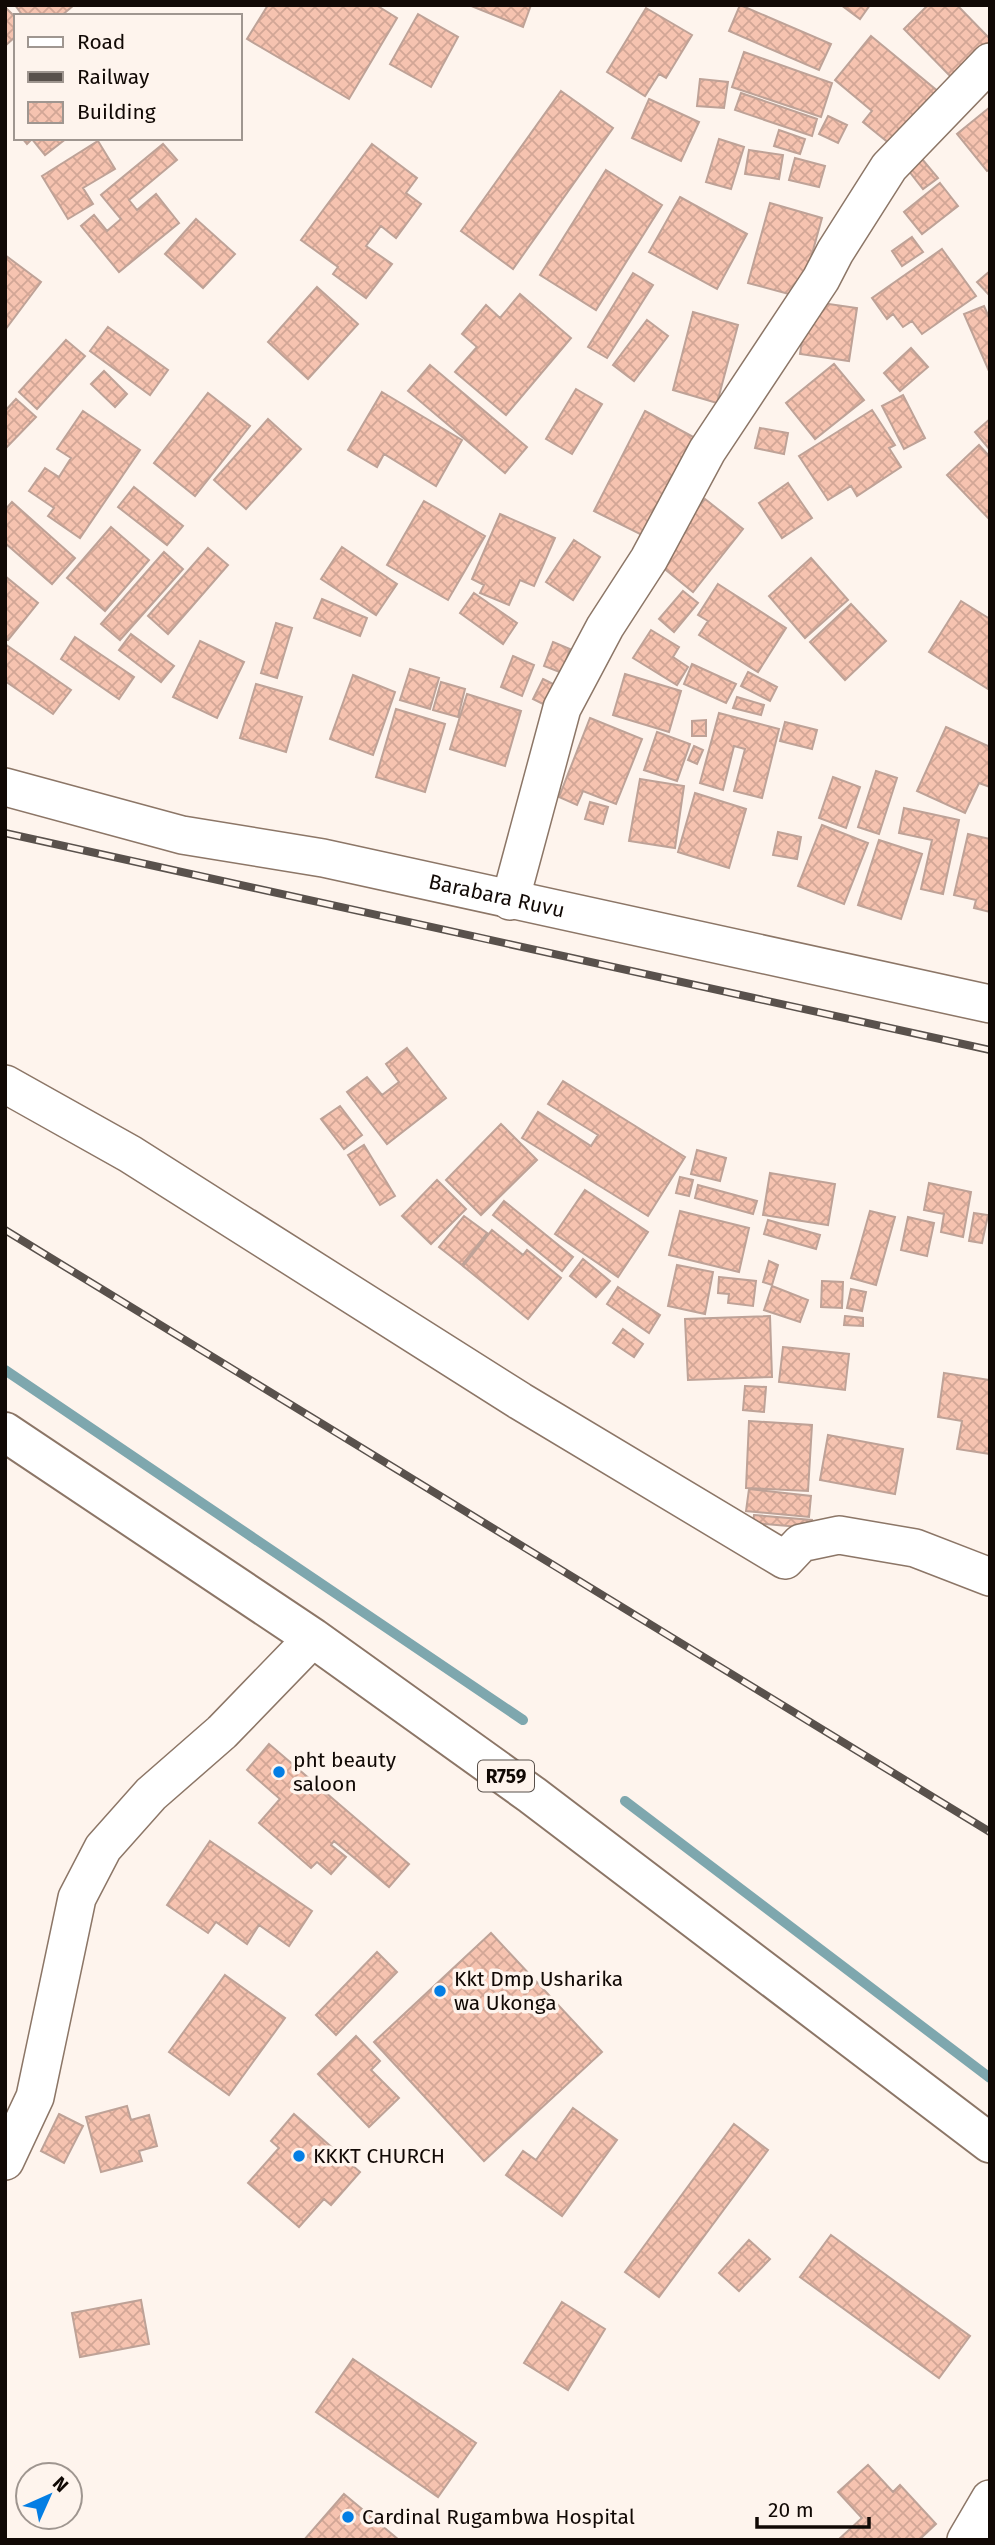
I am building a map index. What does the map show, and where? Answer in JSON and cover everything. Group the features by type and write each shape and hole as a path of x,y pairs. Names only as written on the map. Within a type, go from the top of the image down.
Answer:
{"main road":[{"name":"R759","path":"5,1432 313,1638 532,1795 990,2143"}],"street":[{"path":"510,901 562,708 605,627 649,559 707,451 821,279 889,167 990,62"},
{"name":"Barabara Ruvu","path":"5,787 182,835 323,858 990,1004"},
{"path":"5,1084 130,1154 520,1401 785,1560 801,1543 839,1535 915,1548 990,1577"},
{"path":"5,2161 35,2097 77,1898 103,1848 151,1794 222,1732 313,1638"},
{"path":"966,2540 990,2499"}],"building":[{"path":"15,5 74,5 63,14 22,14"},
{"path":"268,5 376,5 397,18 349,99 247,39"},
{"path":"469,5 531,5 523,27"},
{"path":"740,5 831,44 819,70 729,31"},
{"path":"841,5 870,5 860,19"},
{"path":"928,5 957,5 990,39 990,49 956,82 904,29"},
{"path":"5,7 14,16 14,38 5,46"},
{"path":"646,8 692,35 666,78 659,74 645,96 607,72"},
{"path":"418,14 458,37 431,87 390,64"},
{"path":"871,36 940,93 895,148 863,122 872,111 835,80"},
{"path":"744,52 832,83 821,117 732,87"},
{"path":"700,79 728,82 724,108 697,106"},
{"path":"561,91 613,128 513,269 461,231"},
{"path":"741,93 817,119 812,136 735,110"},
{"path":"649,99 699,122 681,161 632,138"},
{"path":"990,107 990,169 987,171 957,134"},
{"path":"828,116 847,125 838,143 819,134"},
{"path":"779,130 805,139 800,154 774,146"},
{"path":"719,139 744,147 731,189 706,182"},
{"path":"33,140 64,140 45,155"},
{"path":"98,141 115,169 83,188 93,204 68,219 42,176"},
{"path":"163,144 177,160 129,200 137,210 156,194 179,223 119,272 81,226 94,215 107,231 121,219 101,195"},
{"path":"372,144 417,178 406,193 421,204 396,238 381,226 366,246 392,264 366,298 333,274 338,267 301,240"},
{"path":"749,150 783,155 779,179 745,174"},
{"path":"795,158 825,166 819,187 789,180"},
{"path":"922,159 938,178 923,189 908,170"},
{"path":"606,170 662,205 596,310 540,275"},
{"path":"940,183 958,206 922,234 904,212"},
{"path":"680,197 747,234 717,289 649,252"},
{"path":"770,203 822,218 800,297 748,283"},
{"path":"196,219 235,254 203,288 165,254"},
{"path":"912,237 923,252 902,266 892,251"},
{"path":"942,249 976,296 922,334 912,321 903,327 893,314 887,319 872,298"},
{"path":"5,255 41,282 5,330"},
{"path":"990,271 990,296 977,282"},
{"path":"633,273 653,285 607,358 588,347"},
{"path":"317,287 358,324 308,379 268,342"},
{"path":"520,294 571,338 506,415 455,372 477,347 462,334 486,305 500,318"},
{"path":"808,301 857,308 849,361 800,354"},
{"path":"984,306 990,320 989,371 964,314"},
{"path":"693,312 738,325 717,403 673,390"},
{"path":"647,320 668,336 634,381 613,365"},
{"path":"108,327 168,370 150,395 90,351"},
{"path":"66,340 85,356 37,409 19,392"},
{"path":"911,348 928,367 900,391 884,373"},
{"path":"834,364 864,400 815,439 786,403"},
{"path":"430,365 527,447 505,473 408,391"},
{"path":"104,371 127,394 115,407 91,384"},
{"path":"576,389 602,404 572,454 546,439"},
{"path":"382,392 462,440 436,486 384,454 377,467 348,450"},
{"path":"208,393 250,426 195,496 154,463"},
{"path":"903,395 925,438 904,449 882,406"},
{"path":"16,399 36,417 5,449 5,411"},
{"path":"872,410 895,445 889,448 901,467 857,496 851,486 828,500 799,456"},
{"path":"83,411 140,450 80,538 48,516 54,508 29,491 45,468 59,477 71,458 57,449"},
{"path":"645,411 697,439 646,537 594,511"},
{"path":"268,419 301,449 246,509 214,480"},
{"path":"990,419 990,450 975,432"},
{"path":"760,428 788,433 784,454 755,448"},
{"path":"979,445 990,457 990,520 947,475"},
{"path":"788,483 812,518 782,538 759,503"},
{"path":"134,487 183,526 167,545 118,507"},
{"path":"705,499 743,529 693,592 655,561"},
{"path":"424,501 485,536 448,600 387,565"},
{"path":"12,502 75,558 52,584 5,543 5,510"},
{"path":"500,514 555,538 534,586 520,580 509,605 480,593 484,585 472,579"},
{"path":"111,527 149,560 105,611 67,578"},
{"path":"574,540 600,557 573,600 546,582"},
{"path":"342,547 397,584 376,615 321,579"},
{"path":"208,548 228,565 168,634 148,616"},
{"path":"164,552 183,569 120,640 101,624"},
{"path":"811,558 848,600 805,638 769,596"},
{"path":"5,576 38,603 8,640 5,639"},
{"path":"718,584 786,628 758,672 699,635 708,621 698,615"},
{"path":"683,591 698,603 674,632 659,619"},
{"path":"474,593 517,623 503,644 460,613"},
{"path":"322,599 367,618 360,636 314,618"},
{"path":"961,601 990,619 988,689 929,652"},
{"path":"851,604 886,641 845,680 810,642"},
{"path":"276,623 292,628 277,678 261,673"},
{"path":"651,630 679,647 673,657 688,667 677,685 633,658"},
{"path":"131,634 174,666 161,682 119,650"},
{"path":"75,637 134,677 119,699 61,659"},
{"path":"200,641 244,662 217,718 173,697"},
{"path":"553,642 570,649 562,673 544,666"},
{"path":"5,644 71,690 53,714 5,681"},
{"path":"513,656 534,665 522,696 501,687"},
{"path":"692,664 736,684 726,703 684,684"},
{"path":"410,669 439,678 430,709 400,700"},
{"path":"748,672 777,687 770,701 741,686"},
{"path":"625,674 681,691 669,732 613,715"},
{"path":"353,675 395,692 373,755 330,739"},
{"path":"543,679 561,688 551,708 533,699"},
{"path":"441,682 465,689 458,717 433,710"},
{"path":"256,684 302,697 286,752 240,738"},
{"path":"467,694 521,711 505,766 450,749"},
{"path":"737,697 764,705 761,715 733,708"},
{"path":"396,709 445,724 425,792 376,777"},
{"path":"719,713 779,729 762,798 734,791 745,749 734,746 723,790 700,783"},
{"path":"590,718 642,739 616,804 583,791 577,805 559,797"},
{"path":"706,720 706,736 692,736 692,721"},
{"path":"785,722 817,730 812,749 780,741"},
{"path":"946,727 990,747 990,787 979,783 965,813 917,791"},
{"path":"657,732 690,744 677,781 644,770"},
{"path":"694,746 703,750 697,764 688,760"},
{"path":"876,771 897,778 879,834 858,827"},
{"path":"833,777 860,787 846,828 819,818"},
{"path":"640,779 684,786 675,848 629,841"},
{"path":"695,793 746,809 729,868 678,852"},
{"path":"590,802 608,807 603,824 585,819"},
{"path":"904,808 959,820 943,894 921,889 932,840 899,833"},
{"path":"822,825 868,843 844,904 798,886"},
{"path":"778,832 801,837 797,859 773,855"},
{"path":"968,834 990,839 990,912 974,908 976,900 954,895"},
{"path":"879,840 922,854 901,919 858,905"},
{"path":"407,1048 446,1098 387,1144 347,1092 367,1077 382,1095 399,1082 386,1064"},
{"path":"563,1081 685,1157 648,1216 522,1138 538,1112 591,1146 598,1135 548,1104"},
{"path":"340,1106 362,1135 344,1149 321,1119"},
{"path":"501,1124 537,1160 481,1215 446,1180"},
{"path":"364,1145 395,1196 380,1205 348,1155"},
{"path":"697,1150 726,1158 720,1181 691,1174"},
{"path":"770,1173 835,1184 828,1225 763,1215"},
{"path":"680,1177 693,1180 689,1196 676,1193"},
{"path":"437,1180 466,1209 431,1244 402,1216"},
{"path":"929,1183 971,1192 963,1237 941,1232 944,1214 924,1210"},
{"path":"698,1185 757,1201 753,1214 695,1198"},
{"path":"585,1190 648,1232 618,1277 555,1234"},
{"path":"504,1201 573,1257 562,1271 493,1215"},
{"path":"680,1211 749,1228 739,1272 669,1255"},
{"path":"870,1211 895,1217 876,1285 851,1278"},
{"path":"974,1213 988,1215 982,1243 969,1241"},
{"path":"464,1216 487,1233 462,1265 439,1247"},
{"path":"908,1217 934,1223 927,1256 901,1250"},
{"path":"768,1220 820,1235 816,1249 764,1234"},
{"path":"492,1230 523,1255 527,1250 561,1278 528,1319 463,1266"},
{"path":"583,1259 610,1281 596,1297 570,1276"},
{"path":"769,1261 778,1265 772,1285 763,1282"},
{"path":"677,1265 713,1272 705,1314 668,1306"},
{"path":"719,1277 756,1281 753,1306 728,1303 729,1294 718,1293"},
{"path":"822,1281 843,1282 842,1308 821,1307"},
{"path":"772,1286 808,1300 800,1322 764,1310"},
{"path":"618,1287 660,1315 649,1333 607,1304"},
{"path":"851,1289 866,1292 862,1311 847,1308"},
{"path":"770,1316 772,1377 688,1380 685,1319"},
{"path":"845,1316 863,1318 863,1326 844,1325"},
{"path":"623,1329 643,1344 634,1357 613,1343"},
{"path":"783,1347 849,1354 845,1390 779,1382"},
{"path":"944,1373 990,1380 990,1454 957,1449 962,1421 938,1417"},
{"path":"745,1386 766,1387 764,1412 743,1410"},
{"path":"749,1421 812,1425 808,1491 746,1488"},
{"path":"828,1435 903,1449 895,1494 820,1480"},
{"path":"749,1489 811,1496 809,1517 746,1511"},
{"path":"754,1515 812,1520 811,1528 753,1523"},
{"path":"269,1744 409,1864 389,1887 334,1841 331,1845 346,1857 331,1874 317,1862 311,1868 259,1823 280,1799 247,1770"},
{"path":"210,1841 312,1911 289,1946 259,1925 247,1944 216,1922 208,1933 167,1905"},
{"path":"491,1933 602,2052 484,2161 374,2042"},
{"path":"377,1952 397,1972 336,2035 316,2015"},
{"path":"225,1975 285,2018 229,2095 169,2052"},
{"path":"356,2036 380,2061 371,2070 399,2098 369,2127 318,2074"},
{"path":"127,2106 131,2120 149,2115 157,2146 139,2151 142,2161 101,2172 86,2117"},
{"path":"573,2108 617,2140 562,2216 506,2175 523,2151 536,2160"},
{"path":"59,2114 83,2126 64,2163 41,2151"},
{"path":"294,2114 360,2172 331,2205 324,2199 299,2227 248,2183 279,2148 271,2141"},
{"path":"734,2124 768,2150 659,2297 625,2272"},
{"path":"831,2235 970,2336 939,2378 800,2277"},
{"path":"749,2240 770,2259 739,2291 719,2273"},
{"path":"141,2300 149,2344 80,2357 72,2313"},
{"path":"562,2302 605,2329 568,2390 524,2363"},
{"path":"353,2359 476,2443 438,2497 316,2412"},
{"path":"868,2465 893,2492 900,2485 936,2524 919,2540 838,2540 862,2518 838,2492"},
{"name":"Cardinal Rugambwa Hospital","path":"344,2494 399,2540 304,2540"}],"waterway":[{"path":"5,1370 523,1720"},
{"path":"625,1801 990,2078"}],"railway":[{"path":"5,833 990,1050"},
{"path":"5,1230 990,1832"}],"place":[{"name":"pht beauty saloon","path":"279,1772"},
{"name":"Kkt Dmp Usharika wa Ukonga","path":"440,1991"},
{"name":"KKKT CHURCH","path":"299,2156"},
{"name":"Cardinal Rugambwa Hospital","path":"348,2517"}]}
